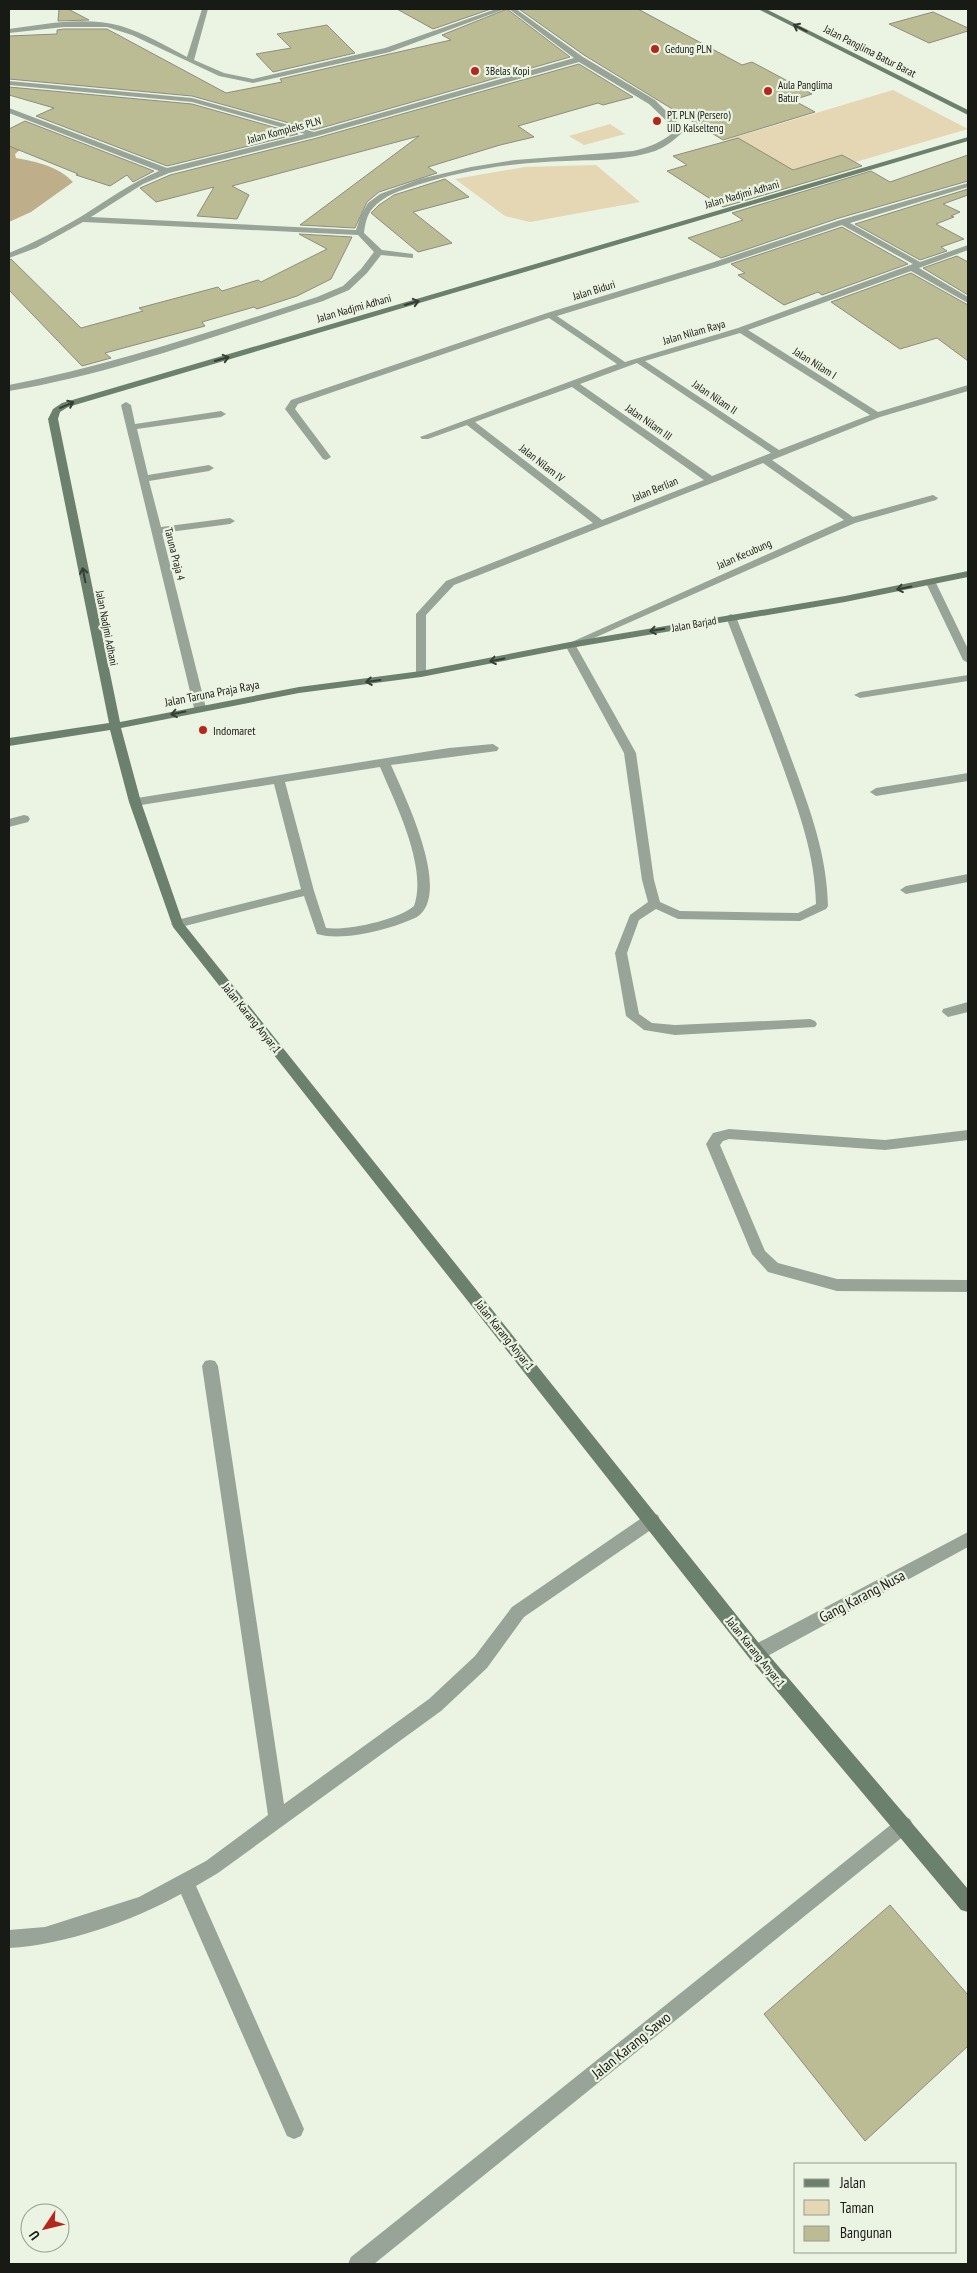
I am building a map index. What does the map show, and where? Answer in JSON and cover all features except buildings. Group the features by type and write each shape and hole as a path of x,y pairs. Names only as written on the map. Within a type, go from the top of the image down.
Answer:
{"main road":[{"name":"Jalan Panglima Batur Barat","path":"761,9 968,113"},
{"name":"Jalan Panglima Batur Barat","path":"827,32 843,41"},
{"path":"823,40 834,36"},
{"path":"920,89 933,85"},
{"name":"Jalan Nadjmi Adhani","path":"115,726 53,418 56,411 75,402 968,139"},
{"name":"Jalan Barjad","path":"421,674 570,645 731,617 845,600 968,574"},
{"name":"Jalan Taruna Praja Raya","path":"9,742 115,726 299,690 421,674"},
{"name":"Jalan Karang Anyar 1","path":"115,726 135,802 177,924 652,1520 756,1654 904,1825 968,1903"}],"street":[{"path":"190,60 205,9"},
{"path":"9,30 89,24 117,27 146,38 232,80 253,81 387,50 502,9"},
{"path":"360,233 361,222 372,204 396,189 468,170 531,160 631,156 666,144 680,130 652,102 580,59 512,9"},
{"name":"Jalan Kompleks PLN","path":"9,256 33,246 82,219 140,182 166,171 314,134 580,59"},
{"path":"9,83 192,100 314,134"},
{"path":"9,110 166,171"},
{"name":"Jalan Biduri","path":"326,457 290,409 294,402 550,315 714,265 843,222 968,185"},
{"path":"82,219 360,233 379,252 410,256"},
{"path":"843,222 968,300"},
{"name":"Jalan Nilam Raya","path":"425,437 638,360 741,330 968,247"},
{"path":"9,388 61,378 132,359 320,299 346,288 364,271 379,252"},
{"path":"550,315 624,365"},
{"name":"Jalan Nilam I","path":"741,330 876,415"},
{"name":"Jalan Nilam II","path":"638,360 779,454"},
{"name":"Jalan Nilam III","path":"573,383 711,480"},
{"name":"Jalan Berlian","path":"421,674 421,614 450,583 876,415 968,388"},
{"name":"Taruna Praja 4","path":"126,405 200,708"},
{"path":"131,427 221,414"},
{"name":"Jalan Nilam IV","path":"468,421 600,524"},
{"path":"764,460 850,521"},
{"path":"144,479 209,468"},
{"name":"Jalan Kecubung","path":"570,645 850,521 933,498"},
{"path":"156,531 230,521"},
{"path":"931,583 968,660"},
{"path":"570,645 630,753 648,880 655,904 678,915 800,917 822,906 822,878 813,834 731,617"},
{"path":"860,694 968,678"},
{"path":"135,802 493,748"},
{"path":"279,780 308,891 321,931 338,935 409,916 420,909 425,897 420,852 384,763"},
{"path":"876,792 968,777"},
{"path":"9,822 24,819"},
{"path":"906,890 968,878"},
{"path":"177,924 308,891"},
{"path":"655,904 634,918 621,952 633,1016 649,1027 675,1030 810,1024"},
{"path":"948,1012 968,1007"},
{"path":"968,1135 884,1145 729,1134 718,1137 713,1144 759,1254 773,1268 837,1285 968,1286"},
{"path":"210,1366 278,1820"},
{"path":"9,1939 45,1936 143,1905 212,1868 435,1705 481,1662 518,1612 652,1520"},
{"name":"Gang Karang Nusa","path":"756,1654 968,1539"},
{"name":"Jalan Karang Sawo","path":"358,2264 904,1825"},
{"path":"185,1882 294,2129"}],"green space":[{"path":"893,90 968,129 794,180 726,140"},
{"path":"610,124 625,134 584,145 569,136"},
{"path":"596,165 640,202 530,222 505,216 455,179 525,167"}],"shaded area":[{"path":"9,136 26,145 15,154 16,158 54,168 73,182 31,212 9,222"}],"place":[{"name":"Gedung PLN","path":"655,49"},
{"name":"3Belas Kopi","path":"475,71"},
{"name":"Aula Panglima Batur","path":"768,91"},
{"name":"PT. PLN (Persero) UID Kalselteng","path":"657,121"},
{"name":"Indomaret","path":"203,730"}]}
